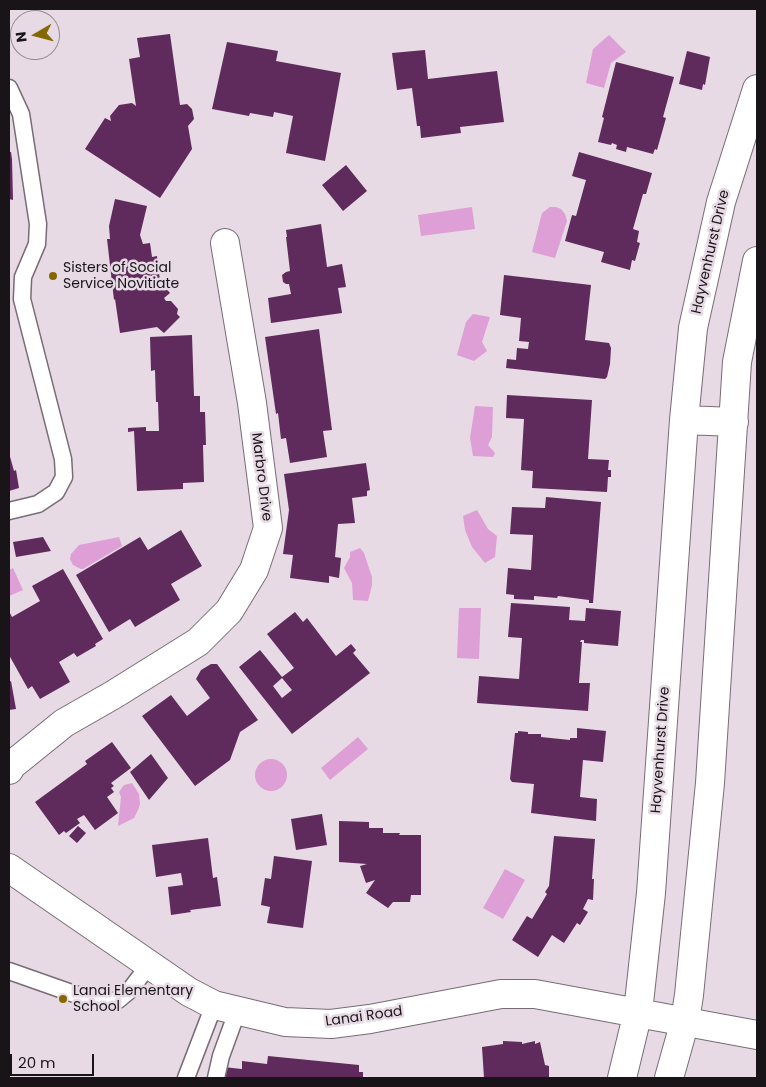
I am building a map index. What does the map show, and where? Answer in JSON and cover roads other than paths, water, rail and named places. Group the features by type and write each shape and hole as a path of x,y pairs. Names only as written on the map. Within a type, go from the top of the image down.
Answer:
{"street":[{"name":"Hayvenhurst Drive","path":"622,1078 638,1012 651,894 684,420 693,328 721,202 757,89"},
{"name":"Marbro Drive","path":"9,770 12,765 64,723 198,642 229,611 254,570 268,528 252,403 225,243"},
{"path":"669,1078 685,1021 710,783 738,362 757,261"},
{"path":"684,420 734,422"},
{"name":"Lanai Road","path":"9,868 189,992 225,1008 285,1022 332,1024 370,1019 500,994 536,994 757,1035"}],"lane":[{"path":"9,88 14,95 21,114 38,224 37,244 23,278 22,299 63,460 64,477 56,492 38,504 9,511"},
{"path":"9,971 100,1004 118,1000 130,990 149,965"},
{"path":"186,1078 225,1008"},
{"path":"216,1078 221,1056 225,1008"}],"place":[{"name":"Sisters of Social Service Novitiate","path":"53,276"},
{"name":"Lanai Elementary School","path":"63,999"}]}
